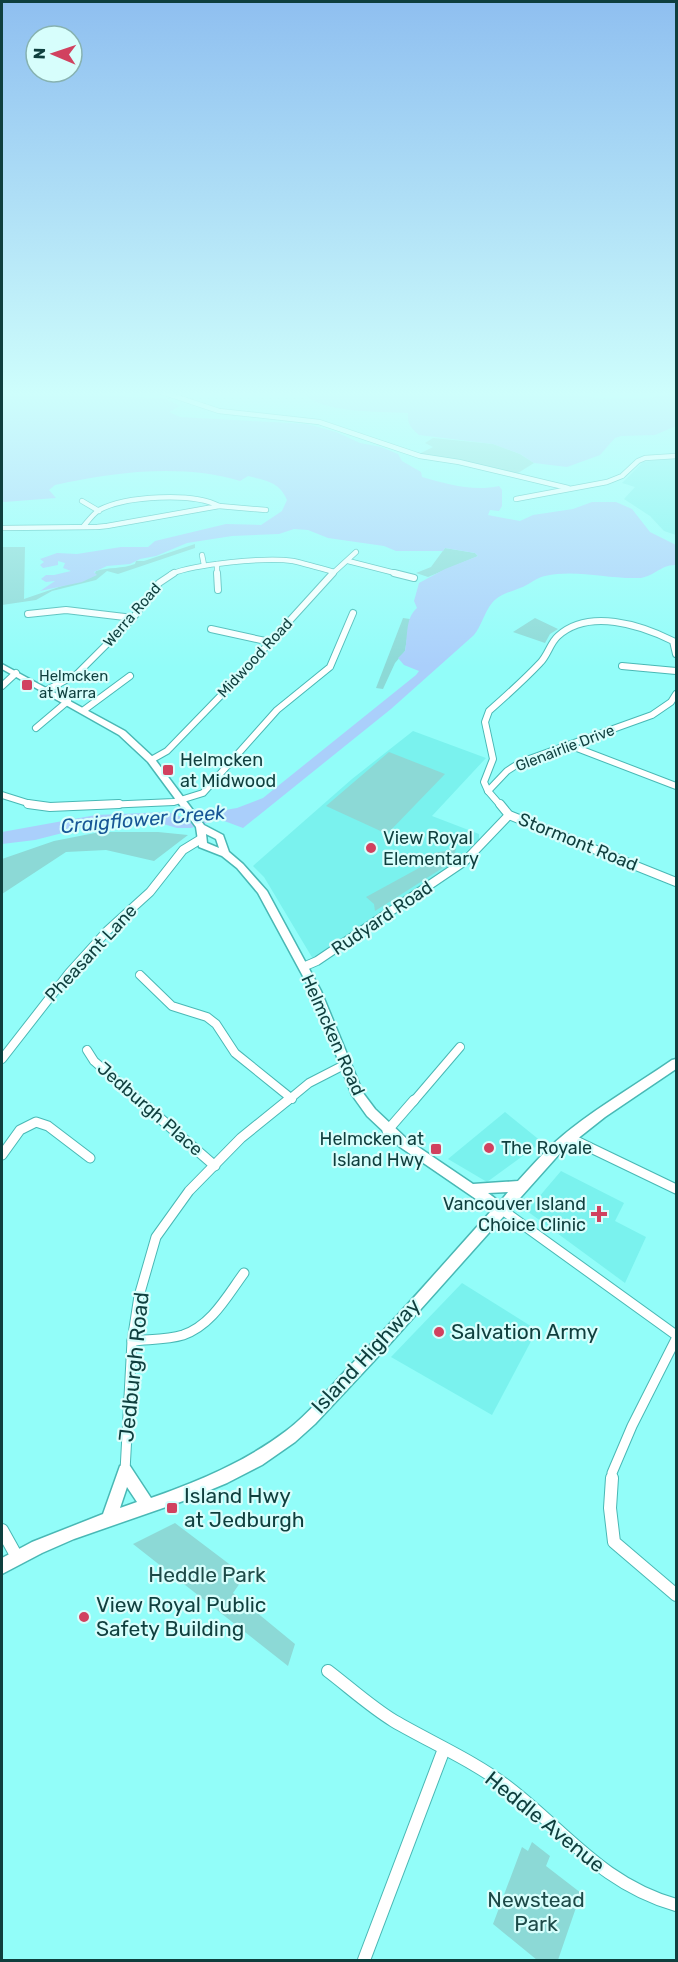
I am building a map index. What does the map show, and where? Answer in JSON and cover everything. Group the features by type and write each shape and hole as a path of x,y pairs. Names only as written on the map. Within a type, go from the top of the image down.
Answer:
{"main road":[{"path":"2,666 122,733 151,760 182,800 191,812 204,840"},
{"path":"204,840 218,838"},
{"path":"204,840 218,838"},
{"path":"218,838 225,854"},
{"name":"Helmcken Road","path":"204,840 246,870 254,880 316,991 358,1095 368,1111 387,1131 501,1209"},
{"name":"Island Highway","path":"2,1566 66,1534 204,1487 231,1475 258,1461 292,1436 376,1350 521,1186 570,1138 676,1063"},
{"path":"473,1189 521,1186"},
{"path":"125,1471 147,1505"},
{"path":"109,1518 125,1471"}],"street":[{"path":"543,484 567,488"},
{"path":"516,498 593,484"},
{"path":"83,527 99,511 134,503 188,496 213,500 219,506"},
{"path":"82,501 99,511"},
{"path":"2,528 107,526 219,506 267,510"},
{"path":"278,560 283,552"},
{"name":"Midwood Road","path":"151,760 166,751 233,683 334,572 356,552"},
{"path":"202,555 204,565"},
{"name":"Werra Road","path":"47,690 77,674 133,618 159,583 169,575 185,568 278,560 292,561 334,572"},
{"path":"348,561 414,578"},
{"path":"216,564 218,590"},
{"path":"28,614 66,610 133,618"},
{"path":"2,795 30,805 50,807 182,800 203,792 277,710 330,667 353,613"},
{"name":"Glenairlie Drive","path":"676,654 673,641 656,631 610,621 585,623 561,634 542,662 489,711 485,722 493,759 484,782 488,791 513,766 652,715 674,703 676,694"},
{"path":"211,629 270,642"},
{"path":"622,666 676,671"},
{"path":"2,686 16,673"},
{"path":"84,710 119,681 130,676"},
{"path":"36,728 68,701"},
{"path":"569,745 676,786"},
{"name":"Stormont Road","path":"488,791 509,815 676,882"},
{"name":"Rudyard Road","path":"303,967 317,961 465,861 509,815"},
{"name":"Pheasant Lane","path":"2,1059 69,973 107,931 150,892 183,850 204,840"},
{"path":"140,975 172,1006 207,1017 216,1024 235,1053 292,1099"},
{"path":"387,1131 460,1047"},
{"name":"Jedburgh Place","path":"87,1050 94,1061 215,1166"},
{"name":"Jedburgh Road","path":"125,1471 132,1341 139,1296 156,1237 189,1191 242,1138 309,1083 346,1064"},
{"path":"2,1155 20,1130 36,1122 48,1126 90,1158"},
{"path":"570,1138 676,1189"},
{"name":"Helmcken Road","path":"501,1209 676,1337"},
{"path":"132,1341 176,1337 192,1332 207,1321 244,1273"},
{"path":"676,1337 632,1426 612,1473 610,1508 614,1542 676,1595"},
{"path":"2,1530 17,1557"},
{"name":"Heddle Avenue","path":"328,1671 391,1719 509,1788 543,1821 615,1878 655,1899 676,1905"},
{"path":"364,1960 444,1749"}],"shaded area":[{"path":"624,484 676,484 676,535 664,531 650,516 624,499 635,487"},
{"name":"View Royal Elementary","path":"413,731 486,758 432,816 479,834 479,840 455,862 313,959 264,877 253,866 352,779"},
{"path":"505,1112 542,1142 487,1182 448,1159"},
{"path":"561,1171 624,1203 615,1221 646,1237 625,1283 527,1211"},
{"path":"462,1283 537,1330 492,1415 391,1357"}],"green space":[{"path":"195,544 195,548 118,574 107,571 96,580 52,591 36,600 2,605 2,547 25,547 24,599 94,575 96,571 130,566 136,561 144,561"},
{"path":"445,548 475,553 478,556 428,577 416,573 431,567"},
{"path":"403,618 410,619 405,651 395,663 383,689 376,688"},
{"path":"535,618 558,629 550,634 545,643 513,632"},
{"path":"389,752 445,774 387,834 326,806"},
{"path":"100,832 158,832 188,835 154,861 106,850 66,852 2,894 2,859 54,841"},
{"path":"456,849 452,862 375,911 374,904 366,897 430,862 434,853"},
{"name":"Heddle Park","path":"175,1523 245,1576 233,1593 295,1644 288,1666 133,1544"},
{"name":"Newstead Park","path":"532,1842 550,1856 546,1866 581,1893 558,1960 537,1960 493,1924 522,1847 528,1851"}],"water":[{"path":"2,484 61,484 49,490 56,498 2,501"},
{"name":"Craigflower Creek","path":"272,484 445,484 470,488 499,486 502,490 502,506 499,511 490,510 488,515 520,521 533,515 573,509 592,502 616,502 632,509 650,532 676,545 676,565 638,578 580,574 545,576 499,597 489,607 474,635 391,709 243,828 219,819 191,828 177,828 160,823 115,823 90,826 35,840 2,844 2,832 96,815 168,812 182,817 237,808 263,798 416,675 419,671 404,665 398,658 405,651 410,617 417,608 414,601 419,583 445,569 478,556 475,553 445,548 443,551 396,551 384,546 328,538 308,530 294,529 279,534 232,536 187,543 130,564 107,566 94,572 97,575 82,582 40,591 55,581 46,582 41,579 46,575 71,571 63,568 65,563 58,561 58,565 43,568 40,565 44,562 40,559 57,553 77,554 121,547 148,547 155,541 226,524 261,525 282,511 287,500"}],"place":[{"name":"Helmcken at Warra","path":"27,685"},
{"name":"Helmcken at Midwood","path":"168,770"},
{"name":"View Royal Elementary","path":"371,848"},
{"name":"The Royale","path":"489,1148"},
{"name":"Helmcken at Island Hwy","path":"436,1149"},
{"name":"Vancouver Island Choice Clinic","path":"599,1214"},
{"name":"Salvation Army","path":"439,1332"},
{"name":"Island Hwy at Jedburgh","path":"172,1508"},
{"name":"View Royal Public Safety Building","path":"84,1617"}]}
